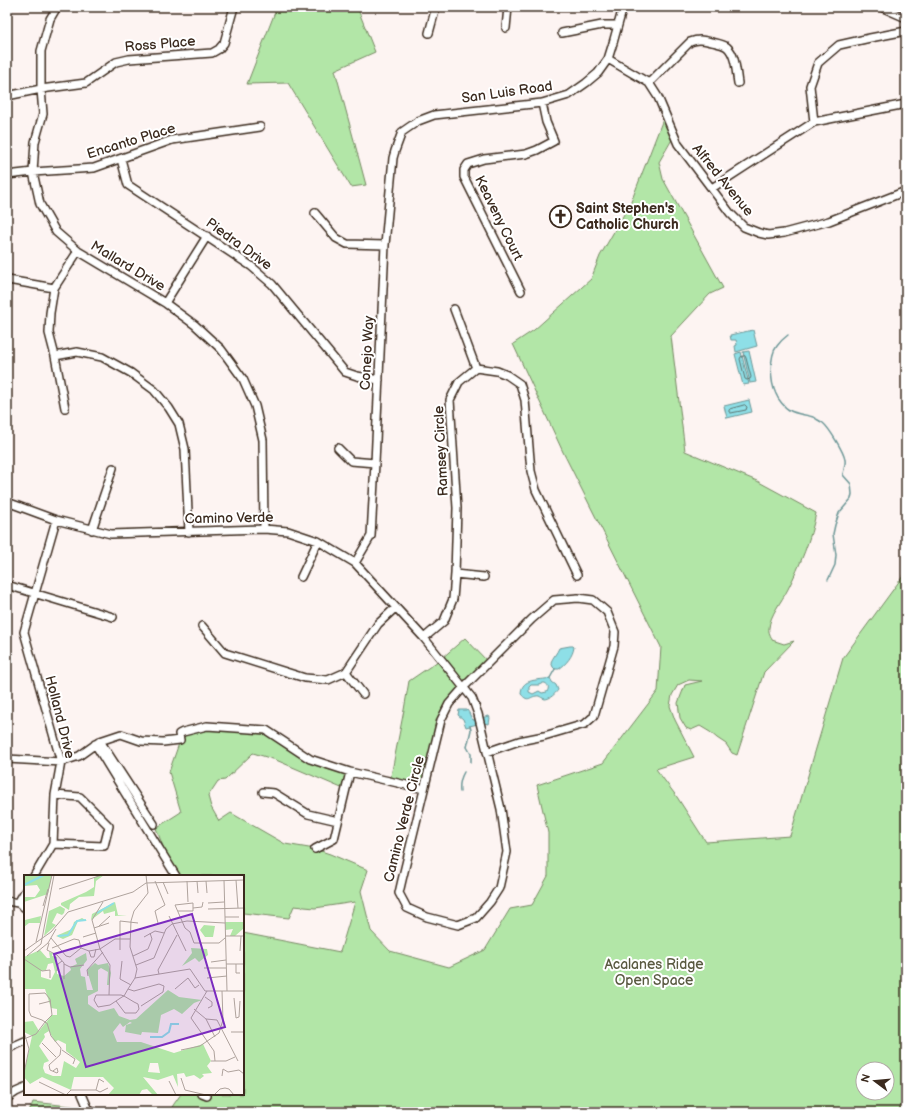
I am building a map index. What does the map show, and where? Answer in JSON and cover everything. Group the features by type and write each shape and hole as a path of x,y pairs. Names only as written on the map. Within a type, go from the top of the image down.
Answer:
{"street":[{"name":"Mallard Drive","path":"57,7 50,19 41,51 41,89 43,114 35,142 33,172 40,204 56,232 78,251 165,303 195,324 221,349 242,379 255,406 263,440 264,529"},
{"name":"Ross Place","path":"7,96 41,89 86,83 116,62 129,59 212,53 218,50 224,43 234,7"},
{"path":"429,33 436,7"},
{"path":"506,28 508,7"},
{"name":"San Luis Road","path":"399,141 402,132 418,121 434,115 542,103 569,95 598,73 608,59 623,7"},
{"path":"881,7 906,18"},
{"path":"562,33 602,25 618,25"},
{"path":"814,122 810,86 818,63 839,45 906,31"},
{"path":"649,83 690,42 698,40 726,46 732,54 735,63 738,83"},
{"name":"Alfred Avenue","path":"608,59 649,83 658,97 678,144 730,213 744,227 768,235 784,234 829,221 906,191"},
{"name":"Keaveny Court","path":"521,291 464,177 464,170 468,164 484,159 526,154 537,150 554,140 546,122 542,103"},
{"path":"712,188 814,122 906,104"},
{"name":"Encanto Place","path":"7,175 94,168 172,140 260,127"},
{"name":"Conejo Way","path":"355,563 371,536 385,246 393,158 399,141"},
{"name":"Piedra Drive","path":"120,159 128,185 251,266 272,284 344,372 379,380"},
{"path":"315,213 336,238 347,244 385,246"},
{"path":"165,303 207,236"},
{"path":"65,408 49,333 50,313 54,288 78,251"},
{"path":"8,280 54,288"},
{"path":"454,309 476,368 497,371 507,375 520,384 525,400 531,471 536,490 577,575"},
{"path":"55,356 77,352 102,357 131,373 154,390 170,408 179,424 185,449 189,532"},
{"name":"Ramsey Circle","path":"424,638 444,621 453,599 457,508 450,400 460,382 476,368"},
{"path":"338,448 351,461 375,463"},
{"path":"92,530 113,468"},
{"name":"Camino Verde","path":"7,502 56,520 111,534 264,529 288,531 318,541 355,563 424,638 464,687"},
{"path":"35,593 56,520"},
{"path":"301,577 318,541"},
{"path":"455,574 484,577"},
{"path":"7,585 114,617"},
{"name":"Holland Drive","path":"35,593 24,632 61,762 55,795 53,844 35,875"},
{"path":"464,687 532,619 554,600 578,598 593,600 607,612 614,632 614,646 594,716 585,724 544,736 519,741 487,752"},
{"path":"202,626 225,653 305,678 328,680 346,672 378,624 395,608"},
{"path":"346,672 363,694"},
{"name":"Camino Verde Circle","path":"464,687 472,698 478,714 501,810 507,852 499,888 496,893 476,918 458,925 427,917 407,908 399,894 441,720 449,704 464,687"},
{"path":"7,760 61,762 79,756 98,742 121,734 141,741 163,742 180,740 178,734 207,726 266,730 310,759 350,772 424,789"},
{"path":"98,742 154,824"},
{"path":"98,742 175,875"},
{"path":"315,849 334,839 350,772"},
{"path":"263,792 274,793 308,814 338,821"},
{"path":"53,844 104,846 109,826 80,797 55,795"},
{"path":"18,903 24,894"},
{"path":"7,901 18,903 24,907"},
{"path":"7,1049 24,1041"},
{"path":"7,1098 24,1088"},
{"path":"82,1095 88,1108 94,1112"}],"green space":[{"path":"277,7 357,7 375,52 335,70 366,185 351,187 288,83 247,84"},
{"name":"Acalanes Ridge Open Space","path":"665,114 674,136 659,162 663,179 723,288 710,294 671,336 685,451 757,481 816,513 801,561 788,589 774,613 769,628 772,640 784,644 794,641 764,672 737,755 732,753 726,744 700,726 691,730 686,728 680,718 678,703 685,685 702,681 689,680 678,685 672,695 670,706 675,720 694,757 656,769 677,797 706,842 790,836 843,658 906,572 906,1112 169,1112 180,1095 244,1095 244,933 340,952 355,902 315,908 294,906 289,918 244,913 244,875 175,875 156,828 181,812 169,772 183,732 207,726 266,730 310,759 350,772 346,790 276,760 253,753 225,780 218,781 208,796 211,807 219,821 231,813 285,844 315,849 368,870 361,891 371,931 390,951 449,967 485,950 510,909 532,905 548,876 548,833 537,785 603,763 658,691 661,647 563,452 513,344 534,330 591,279 600,256 631,202"},
{"path":"465,638 489,663 449,704 424,789 390,781 409,681 441,659"},
{"path":"33,1102 88,1108 94,1112 29,1112"}],"water":[{"path":"753,330 757,346 736,352 736,340 731,340 730,335"},
{"path":"749,351 756,382 750,383 743,352"},
{"path":"741,352 749,384 743,385 735,354"},
{"path":"749,400 752,412 727,418 724,406"},
{"path":"570,646 574,647 571,657 562,667 555,669 551,662 559,648"},
{"path":"550,678 558,690 551,697 545,699 536,696 528,699 521,694 524,685 528,682","holes":["545,683 548,687 547,692 542,693 539,691 533,694 529,692 529,687 531,685"]},
{"path":"459,710 467,710 473,720 489,716 489,724 486,723 466,727 463,719 458,715"}],"waterway":[{"path":"788,335 774,350 771,369 772,383 776,394 781,403 789,410 813,417 826,426 836,440 844,456 845,462 843,475 851,484 851,499 839,513 835,525 833,534 836,555 835,565 828,580"},
{"path":"550,678 555,669"},
{"path":"470,726 471,730 467,747 471,754 471,762"},
{"path":"460,792 460,782 464,772"}],"place":[{"name":"Saint Stephen's Catholic Church","path":"560,216"}]}
